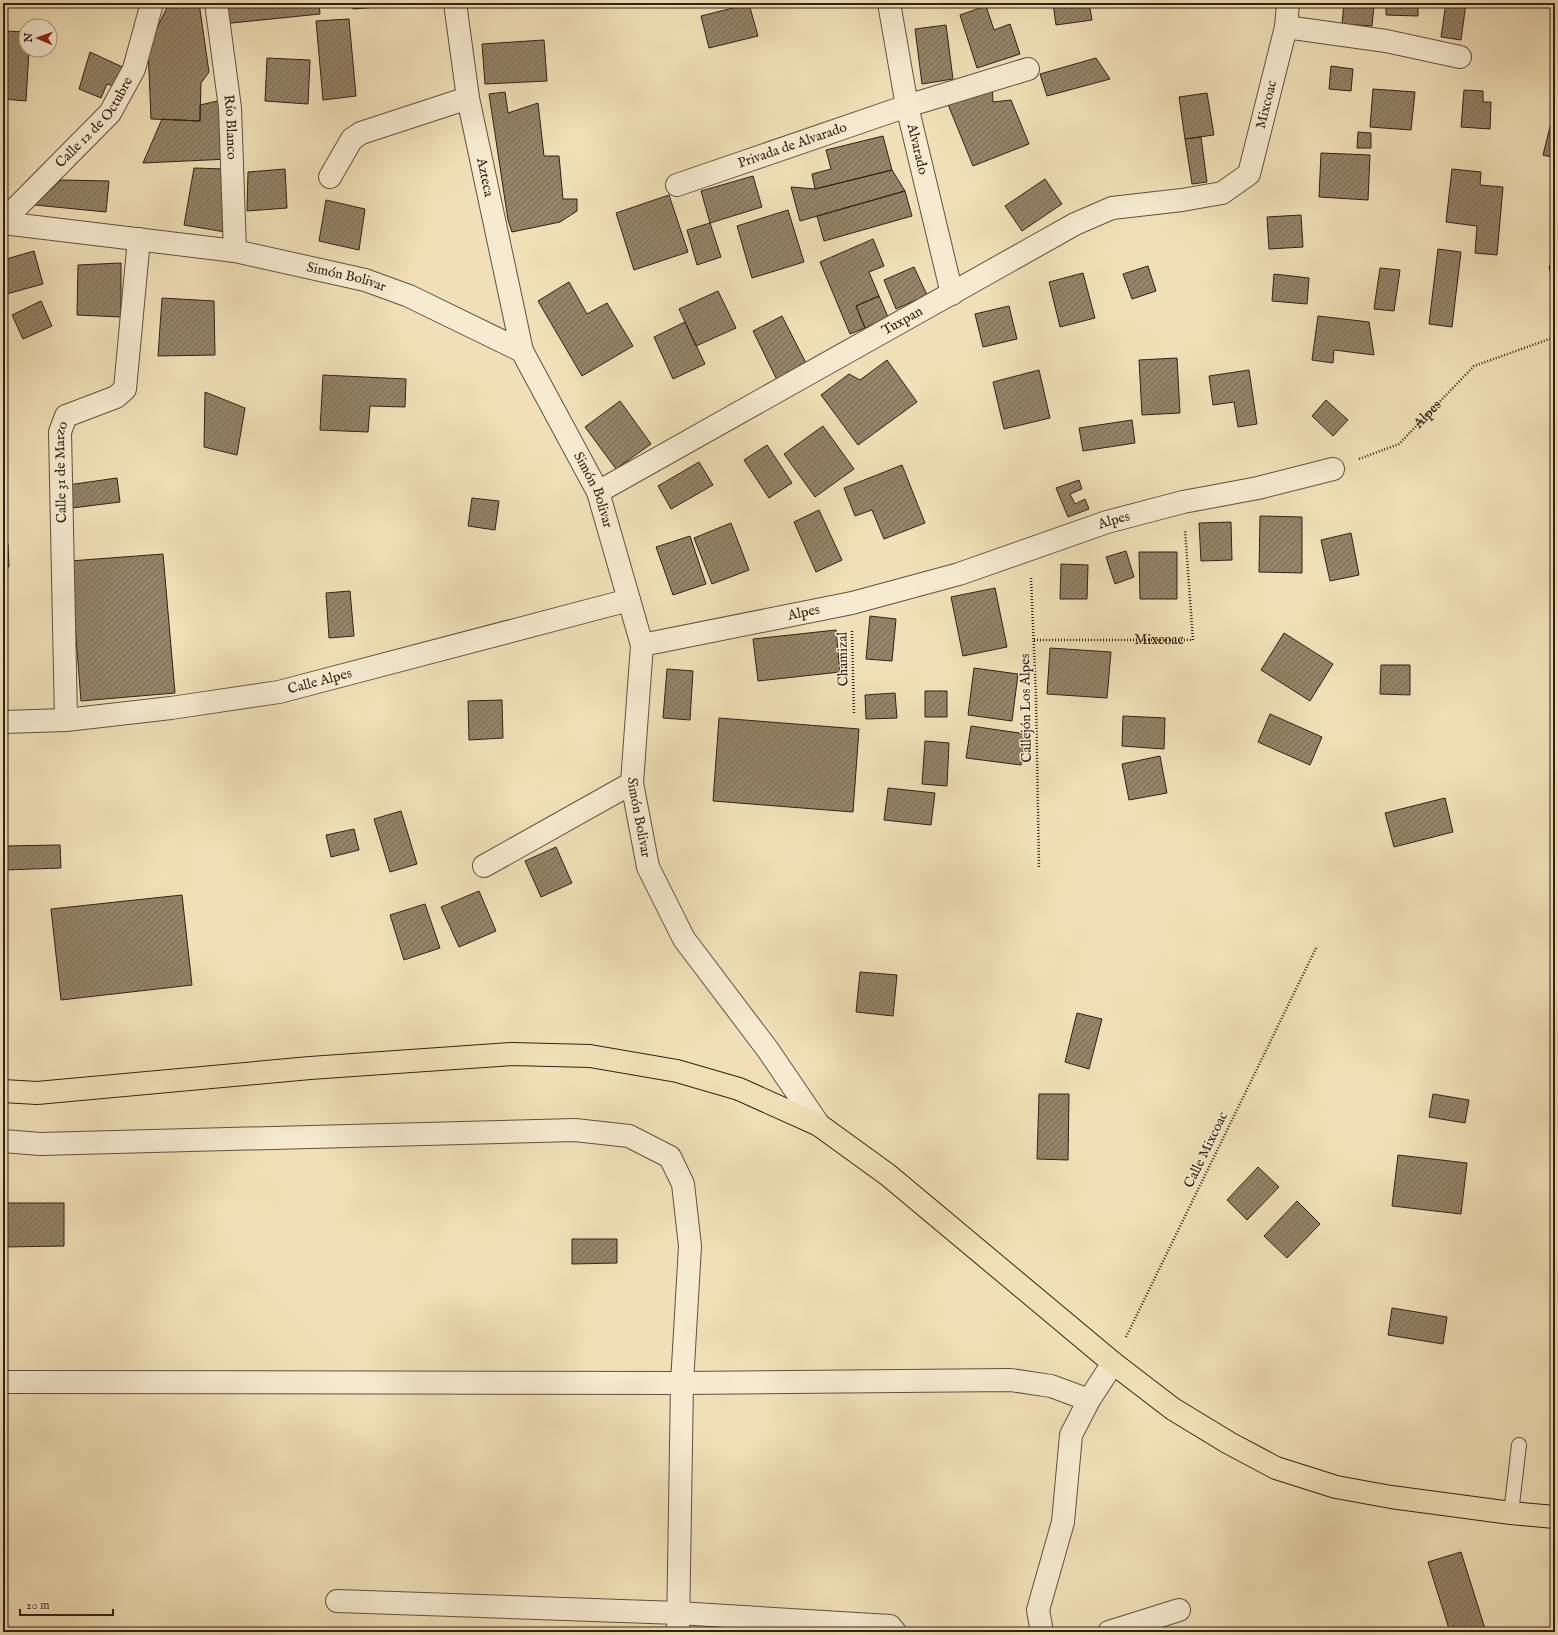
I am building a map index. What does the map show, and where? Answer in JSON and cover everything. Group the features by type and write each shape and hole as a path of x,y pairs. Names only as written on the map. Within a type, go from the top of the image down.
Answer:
{"highway":[{"path":"3,1091 37,1093 310,1068 512,1054 590,1056 677,1071 739,1089 819,1125 888,1175 1113,1363 1173,1409 1229,1443 1276,1468 1336,1487 1391,1497 1511,1513 1555,1517"}],"street":[{"name":"Calle 12 de Octubre","path":"3,222 110,112 134,69 152,3"},
{"name":"Río Blanco","path":"216,3 230,108 235,252"},
{"name":"Azteca","path":"455,3 468,98 522,351"},
{"name":"Alvarado","path":"889,3 907,106 952,294"},
{"name":"Mixcoac","path":"1222,193 1249,174 1286,28 1288,3"},
{"path":"1286,28 1386,41 1460,57"},
{"name":"Privada de Alvarado","path":"677,186 907,106 1028,69"},
{"path":"330,177 352,139 361,133 468,98"},
{"name":"Tuxpan","path":"598,492 1075,224 1112,208 1222,193"},
{"name":"Simón Bolivar","path":"3,222 235,252 365,280 409,296 522,351 598,492 642,644 632,783 648,867 684,939 768,1050 819,1125"},
{"name":"Calle 31 de Marzo","path":"66,720 60,432 66,416 116,397 125,389 138,239"},
{"name":"Alpes","path":"642,644 852,603 959,574 1108,522 1183,502 1258,488 1333,468"},
{"name":"Calle Alpes","path":"3,722 66,720 171,708 279,692 630,600"},
{"path":"484,866 632,783"},
{"path":"3,1142 40,1144 576,1130 629,1136 670,1157 682,1184 690,1246 682,1383 678,1622"},
{"path":"1042,1632 1038,1610 1063,1522 1071,1435 1089,1400 1113,1363"},
{"path":"3,1382 682,1383 1011,1380 1051,1386 1089,1400"},
{"path":"337,1601 678,1622 890,1626 895,1632"},
{"path":"1109,1632 1179,1610"}],"lane":[{"path":"1511,1513 1519,1445"}],"path":[{"name":"Alpes","path":"1333,468 1400,444 1474,366 1555,337"},
{"name":"Mixcoac","path":"1034,640 1193,640 1183,502"},
{"name":"Callejón Los Alpes","path":"1029,549 1034,640 1039,867"},
{"name":"Chamizal","path":"852,603 854,714"},
{"name":"Calle Mixcoac","path":"1113,1363 1317,946"}],"building":[{"path":"169,3 199,3 209,72 201,83 200,121 151,119 148,47"},
{"path":"219,3 319,3 320,14 222,24"},
{"path":"353,3 428,3 353,9"},
{"path":"1053,3 1089,3 1092,20 1056,25"},
{"path":"1170,3 1190,3 1190,5"},
{"path":"1220,3 1220,6 1195,4"},
{"path":"1344,3 1374,5 1372,26 1342,24"},
{"path":"1386,3 1418,3 1418,16 1386,15"},
{"path":"1446,3 1466,3 1461,40 1441,37"},
{"path":"749,4 758,36 709,48 701,16"},
{"path":"986,6 994,30 1010,24 1020,54 977,68 960,15"},
{"path":"349,19 356,96 323,100 316,21"},
{"path":"946,25 953,79 922,84 915,29"},
{"path":"3,31 18,32 18,58 29,58 26,101 3,99"},
{"path":"544,40 547,81 485,84 482,44"},
{"path":"90,52 129,70 120,88 107,84 101,98 79,89"},
{"path":"267,58 310,60 308,104 265,101"},
{"path":"1096,58 1110,79 1047,96 1040,74"},
{"path":"1331,66 1353,69 1351,91 1329,89"},
{"path":"992,84 993,102 1011,100 1029,144 973,166 947,102"},
{"path":"1373,89 1415,92 1411,130 1370,127"},
{"path":"1464,90 1483,91 1483,102 1491,102 1490,129 1461,127"},
{"path":"505,92 508,113 538,103 544,156 559,156 563,199 577,199 577,211 560,222 512,232 508,220 489,94"},
{"path":"1207,93 1214,135 1185,139 1179,97"},
{"path":"226,99 229,159 143,163 162,119 200,121 200,105"},
{"path":"1555,111 1555,158 1543,155"},
{"path":"1358,132 1371,133 1371,148 1357,148"},
{"path":"883,136 892,170 815,189 812,174 831,169 826,150"},
{"path":"1201,137 1207,182 1192,184 1185,139"},
{"path":"1321,153 1370,155 1368,200 1319,197"},
{"path":"194,168 226,169 225,232 184,225"},
{"path":"285,169 287,208 247,211 248,172"},
{"path":"1452,169 1481,172 1480,185 1503,187 1497,255 1475,253 1477,226 1446,222"},
{"path":"892,170 905,191 800,221 791,187 815,189"},
{"path":"753,176 762,207 710,223 701,191"},
{"path":"1045,179 1062,204 1022,231 1005,206"},
{"path":"61,180 109,181 106,212 35,205"},
{"path":"905,191 912,216 824,241 817,216"},
{"path":"669,195 688,252 634,270 616,213"},
{"path":"326,200 365,209 359,250 319,241"},
{"path":"788,210 804,262 752,278 737,226"},
{"path":"1301,215 1303,247 1269,249 1267,217"},
{"path":"710,223 721,257 697,265 687,230"},
{"path":"873,239 884,266 869,272 879,296 856,306 865,328 850,334 820,262"},
{"path":"1438,249 1461,252 1452,327 1429,324"},
{"path":"34,251 43,284 3,295 3,260"},
{"path":"121,263 121,317 77,315 78,265"},
{"path":"1148,266 1156,291 1132,299 1123,274"},
{"path":"1549,266 1555,268 1555,298"},
{"path":"914,267 927,295 896,309 884,280"},
{"path":"1380,268 1400,270 1394,311 1374,309"},
{"path":"1083,273 1095,318 1060,327 1049,282"},
{"path":"1274,274 1309,278 1307,304 1272,301"},
{"path":"569,282 587,314 607,303 633,346 582,376 538,301"},
{"path":"718,291 736,328 696,346 679,309"},
{"path":"879,296 888,317 865,328 856,306"},
{"path":"162,298 214,301 215,355 158,356"},
{"path":"41,301 52,326 23,339 12,315"},
{"path":"1009,306 1017,339 983,347 975,314"},
{"path":"782,316 807,365 777,380 753,331"},
{"path":"1318,316 1369,322 1374,355 1334,350 1333,363 1312,360"},
{"path":"685,322 705,364 673,379 654,337"},
{"path":"1177,358 1180,413 1142,415 1139,360"},
{"path":"887,360 917,402 858,445 821,395 849,374 860,380"},
{"path":"1039,370 1050,418 1004,429 993,382"},
{"path":"1249,370 1257,424 1238,427 1234,402 1213,405 1209,376"},
{"path":"323,375 406,379 405,407 370,406 368,432 320,430"},
{"path":"205,392 245,408 237,455 204,447"},
{"path":"1326,400 1348,420 1333,436 1312,416"},
{"path":"620,401 651,444 616,469 585,427"},
{"path":"1132,420 1135,443 1083,451 1079,428"},
{"path":"823,426 854,469 815,497 784,454"},
{"path":"767,445 792,483 769,498 744,460"},
{"path":"699,462 713,485 671,509 658,486"},
{"path":"902,465 925,523 884,539 872,510 855,516 844,488"},
{"path":"117,478 120,502 72,508 68,485"},
{"path":"1079,480 1082,489 1070,494 1075,504 1085,499 1089,509 1068,517 1056,488"},
{"path":"472,498 499,501 495,530 468,526"},
{"path":"3,499 7,499 7,526 3,526"},
{"path":"819,510 842,560 816,572 794,522"},
{"path":"1260,516 1302,517 1302,573 1259,572"},
{"path":"1231,522 1232,560 1201,561 1199,523"},
{"path":"731,523 749,570 712,584 694,538"},
{"path":"1351,533 1359,575 1330,581 1321,540"},
{"path":"690,536 706,584 673,595 656,547"},
{"path":"3,544 8,544 9,567 3,567"},
{"path":"1126,551 1134,577 1115,584 1106,557"},
{"path":"1139,552 1177,552 1177,599 1140,599"},
{"path":"163,554 175,693 81,701 70,561"},
{"path":"1061,564 1088,565 1087,599 1060,599"},
{"path":"995,588 1007,647 963,656 951,597"},
{"path":"350,591 354,636 329,638 326,593"},
{"path":"870,616 896,619 892,661 866,659"},
{"path":"836,630 840,672 758,681 753,639"},
{"path":"1284,633 1333,664 1310,701 1261,670"},
{"path":"1050,648 1111,652 1107,698 1047,694"},
{"path":"1381,665 1410,665 1410,695 1380,694"},
{"path":"974,668 1018,674 1012,721 968,715"},
{"path":"667,669 693,671 690,720 663,718"},
{"path":"1555,672 1555,684 1550,675"},
{"path":"925,691 947,691 947,717 925,717"},
{"path":"895,693 897,718 866,719 865,695"},
{"path":"502,700 503,738 469,740 468,701"},
{"path":"1270,714 1322,737 1310,765 1258,742"},
{"path":"1123,716 1165,718 1164,749 1122,746"},
{"path":"719,718 859,729 853,812 713,801"},
{"path":"971,726 1026,734 1021,765 966,758"},
{"path":"925,741 949,743 947,786 922,784"},
{"path":"1160,756 1167,793 1129,800 1122,764"},
{"path":"888,788 935,793 931,825 884,820"},
{"path":"1445,798 1453,832 1394,847 1385,813"},
{"path":"401,811 417,864 390,872 374,819"},
{"path":"354,829 359,850 331,857 326,835"},
{"path":"60,845 61,868 3,870 3,846"},
{"path":"556,847 572,883 541,897 525,861"},
{"path":"479,891 496,931 459,947 441,907"},
{"path":"182,895 192,985 61,1000 51,909"},
{"path":"425,904 440,948 404,960 390,915"},
{"path":"860,972 897,975 893,1016 856,1012"},
{"path":"1077,1013 1102,1019 1089,1069 1065,1062"},
{"path":"1039,1094 1069,1094 1068,1160 1037,1159"},
{"path":"1433,1094 1469,1100 1465,1123 1429,1117"},
{"path":"1398,1155 1467,1163 1461,1214 1392,1206"},
{"path":"1258,1167 1279,1187 1247,1220 1227,1200"},
{"path":"1297,1201 1320,1224 1287,1258 1264,1236"},
{"path":"3,1203 64,1203 64,1246 3,1247"},
{"path":"572,1239 617,1239 617,1263 572,1264"},
{"path":"1392,1308 1447,1317 1443,1344 1388,1335"},
{"path":"1461,1552 1486,1632 1450,1632 1428,1562"}]}
